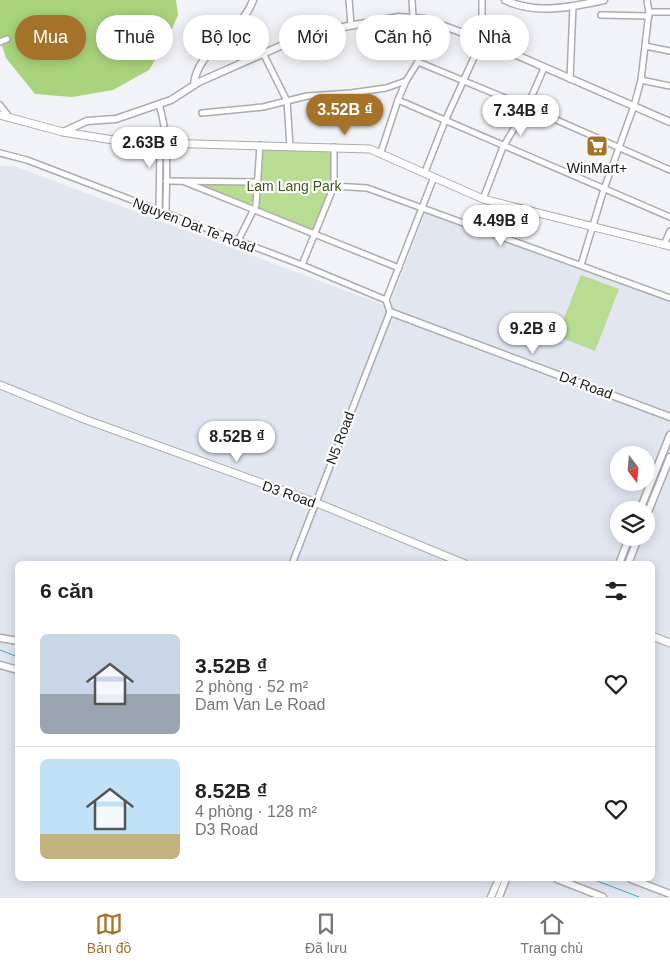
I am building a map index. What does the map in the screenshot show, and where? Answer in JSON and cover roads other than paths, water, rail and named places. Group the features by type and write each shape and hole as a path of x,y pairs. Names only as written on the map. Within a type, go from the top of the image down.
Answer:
{"main road":[{"path":"0,115 63,132 126,142 164,141 370,149 381,152 482,199 667,246"},
{"name":"D3 Road","path":"0,385 84,419 317,503 458,561"},
{"path":"655,637 670,643"}],"street":[{"path":"246,15 253,0"},
{"path":"349,0 351,25"},
{"path":"412,0 413,15"},
{"path":"482,0 482,15"},
{"path":"505,0 519,7 562,8 604,0"},
{"path":"561,0 562,8"},
{"path":"581,265 604,188 634,106 641,80 649,14 647,0"},
{"path":"570,80 573,6"},
{"path":"601,15 670,12"},
{"path":"269,50 310,33 356,24"},
{"path":"0,42 7,39"},
{"path":"645,46 670,51"},
{"path":"194,86 195,74 204,60"},
{"path":"63,132 87,121 116,119 171,100 194,86 248,60"},
{"path":"266,60 287,101 290,147"},
{"path":"425,172 445,121 473,60"},
{"path":"526,60 670,122"},
{"path":"381,152 398,100 406,81 418,62 527,107 670,170"},
{"path":"482,199 504,147 527,107 544,68"},
{"path":"641,80 670,86"},
{"path":"202,113 263,107 307,96 386,88 406,81"},
{"path":"398,100 670,217"},
{"path":"159,104 165,124 159,212"},
{"path":"0,105 9,118"},
{"path":"164,141 166,214"},
{"path":"238,241 256,205 260,146"},
{"path":"302,265 334,186 334,147"},
{"name":"Nguyen Dat Te Road","path":"0,153 23,159 302,265 386,300"},
{"path":"390,312 386,300 434,177"},
{"path":"166,181 258,182"},
{"path":"185,182 399,268"},
{"path":"334,186 367,188 670,298"},
{"path":"667,246 670,231"},
{"name":"D4 Road","path":"390,312 670,416"},
{"name":"N5 Road","path":"293,561 390,312"},
{"path":"644,501 670,435"},
{"path":"652,501 670,457"},
{"path":"620,561 626,546"},
{"path":"629,561 635,546"},
{"path":"0,638 15,641"},
{"path":"0,665 15,669"},
{"path":"491,897 497,881"},
{"path":"498,897 505,881"},
{"path":"562,881 603,897"},
{"path":"636,881 670,894"}],"waterway":[{"path":"0,650 15,656"},
{"path":"597,881 639,897"}],"place":[{"name":"WinMart+","path":"597,146"}],"park label":[{"name":"Lam Lang Park","path":"294,186"}]}
